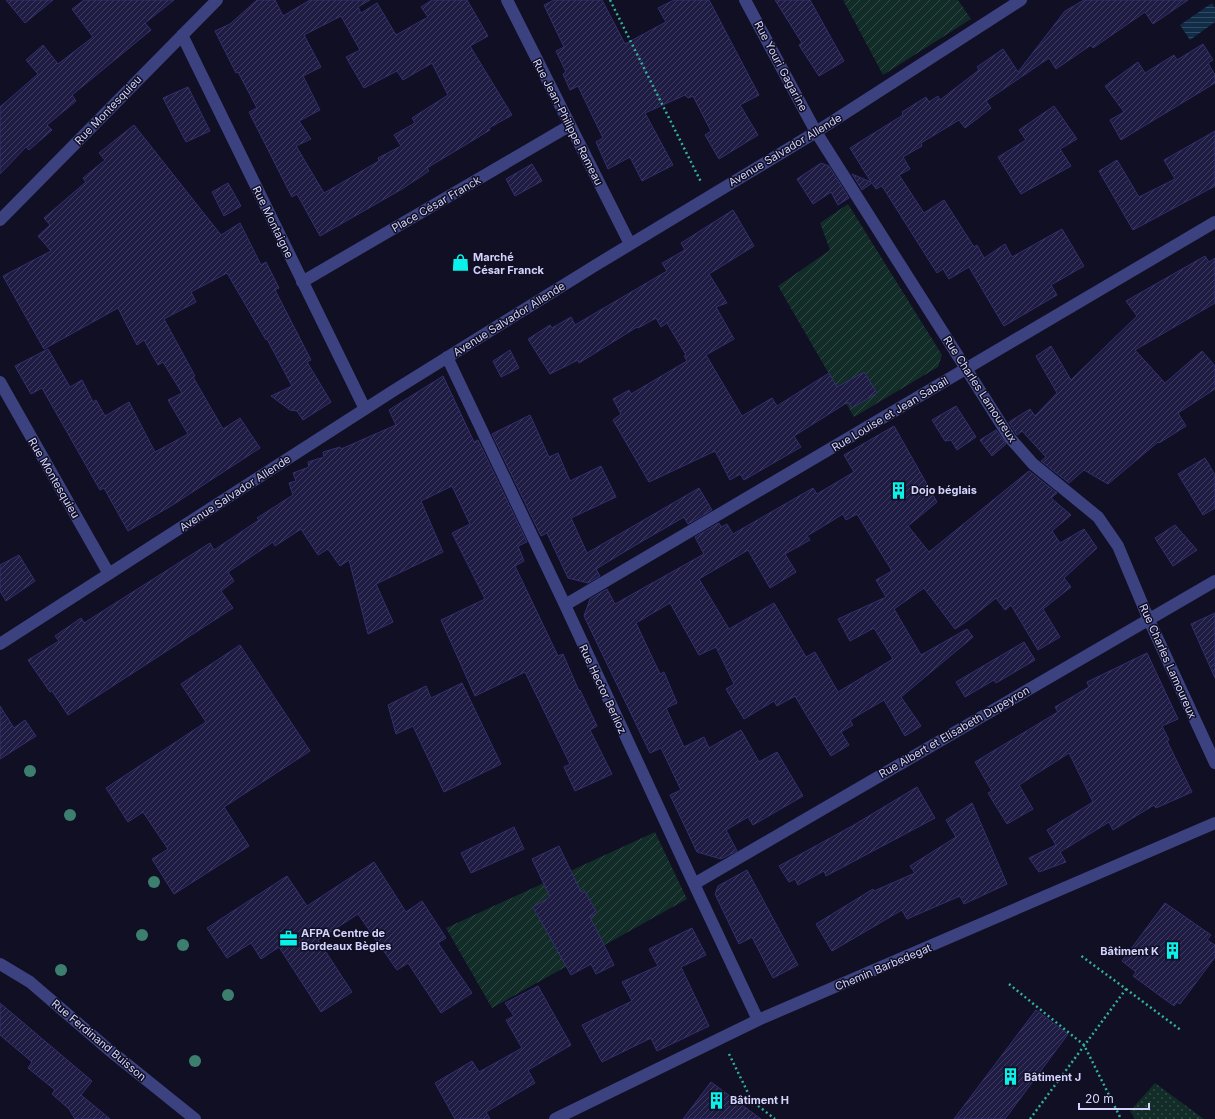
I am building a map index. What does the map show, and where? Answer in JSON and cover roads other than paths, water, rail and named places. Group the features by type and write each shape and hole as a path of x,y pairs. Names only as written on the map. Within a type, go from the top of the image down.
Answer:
{"street":[{"name":"Rue Montesquieu","path":"0,220 217,0"},
{"name":"Rue Jean-Philippe Rameau","path":"507,0 569,126 630,244"},
{"name":"Rue Youri Gagarine","path":"745,0 816,132"},
{"name":"Avenue Salvador Allende","path":"0,644 366,409 630,244 816,132 1021,0"},
{"name":"Rue Montaigne","path":"182,35 302,282 366,409"},
{"name":"Place César Franck","path":"302,282 569,126"},
{"name":"Rue Charles Lamoureux","path":"816,132 1010,438 1033,464 1098,517 1118,546 1149,620 1215,763"},
{"name":"Rue Louise et Jean Sabail","path":"565,605 1215,222"},
{"name":"Rue Hector Berlioz","path":"447,358 565,605 758,1020"},
{"name":"Rue Montesquieu","path":"0,382 109,574"},
{"name":"Rue Albert et Elisabeth Dupeyron","path":"694,884 1215,581"},
{"name":"Chemin Barbedegat","path":"556,1119 758,1020 1215,823"},
{"name":"Rue Ferdinand Buisson","path":"0,964 30,982 108,1049 195,1119"}],"water":[{"path":"1212,3 1215,8 1215,22 1190,40 1180,25"}],"place":[{"name":"Marché César Franck","path":"460,263"},
{"name":"Dojo béglais","path":"898,490"},
{"name":"AFPA Centre de Bordeaux Bègles","path":"288,939"},
{"name":"Bâtiment K","path":"1172,951"},
{"name":"Bâtiment J","path":"1011,1077"},
{"name":"Bâtiment H","path":"717,1100"}]}
